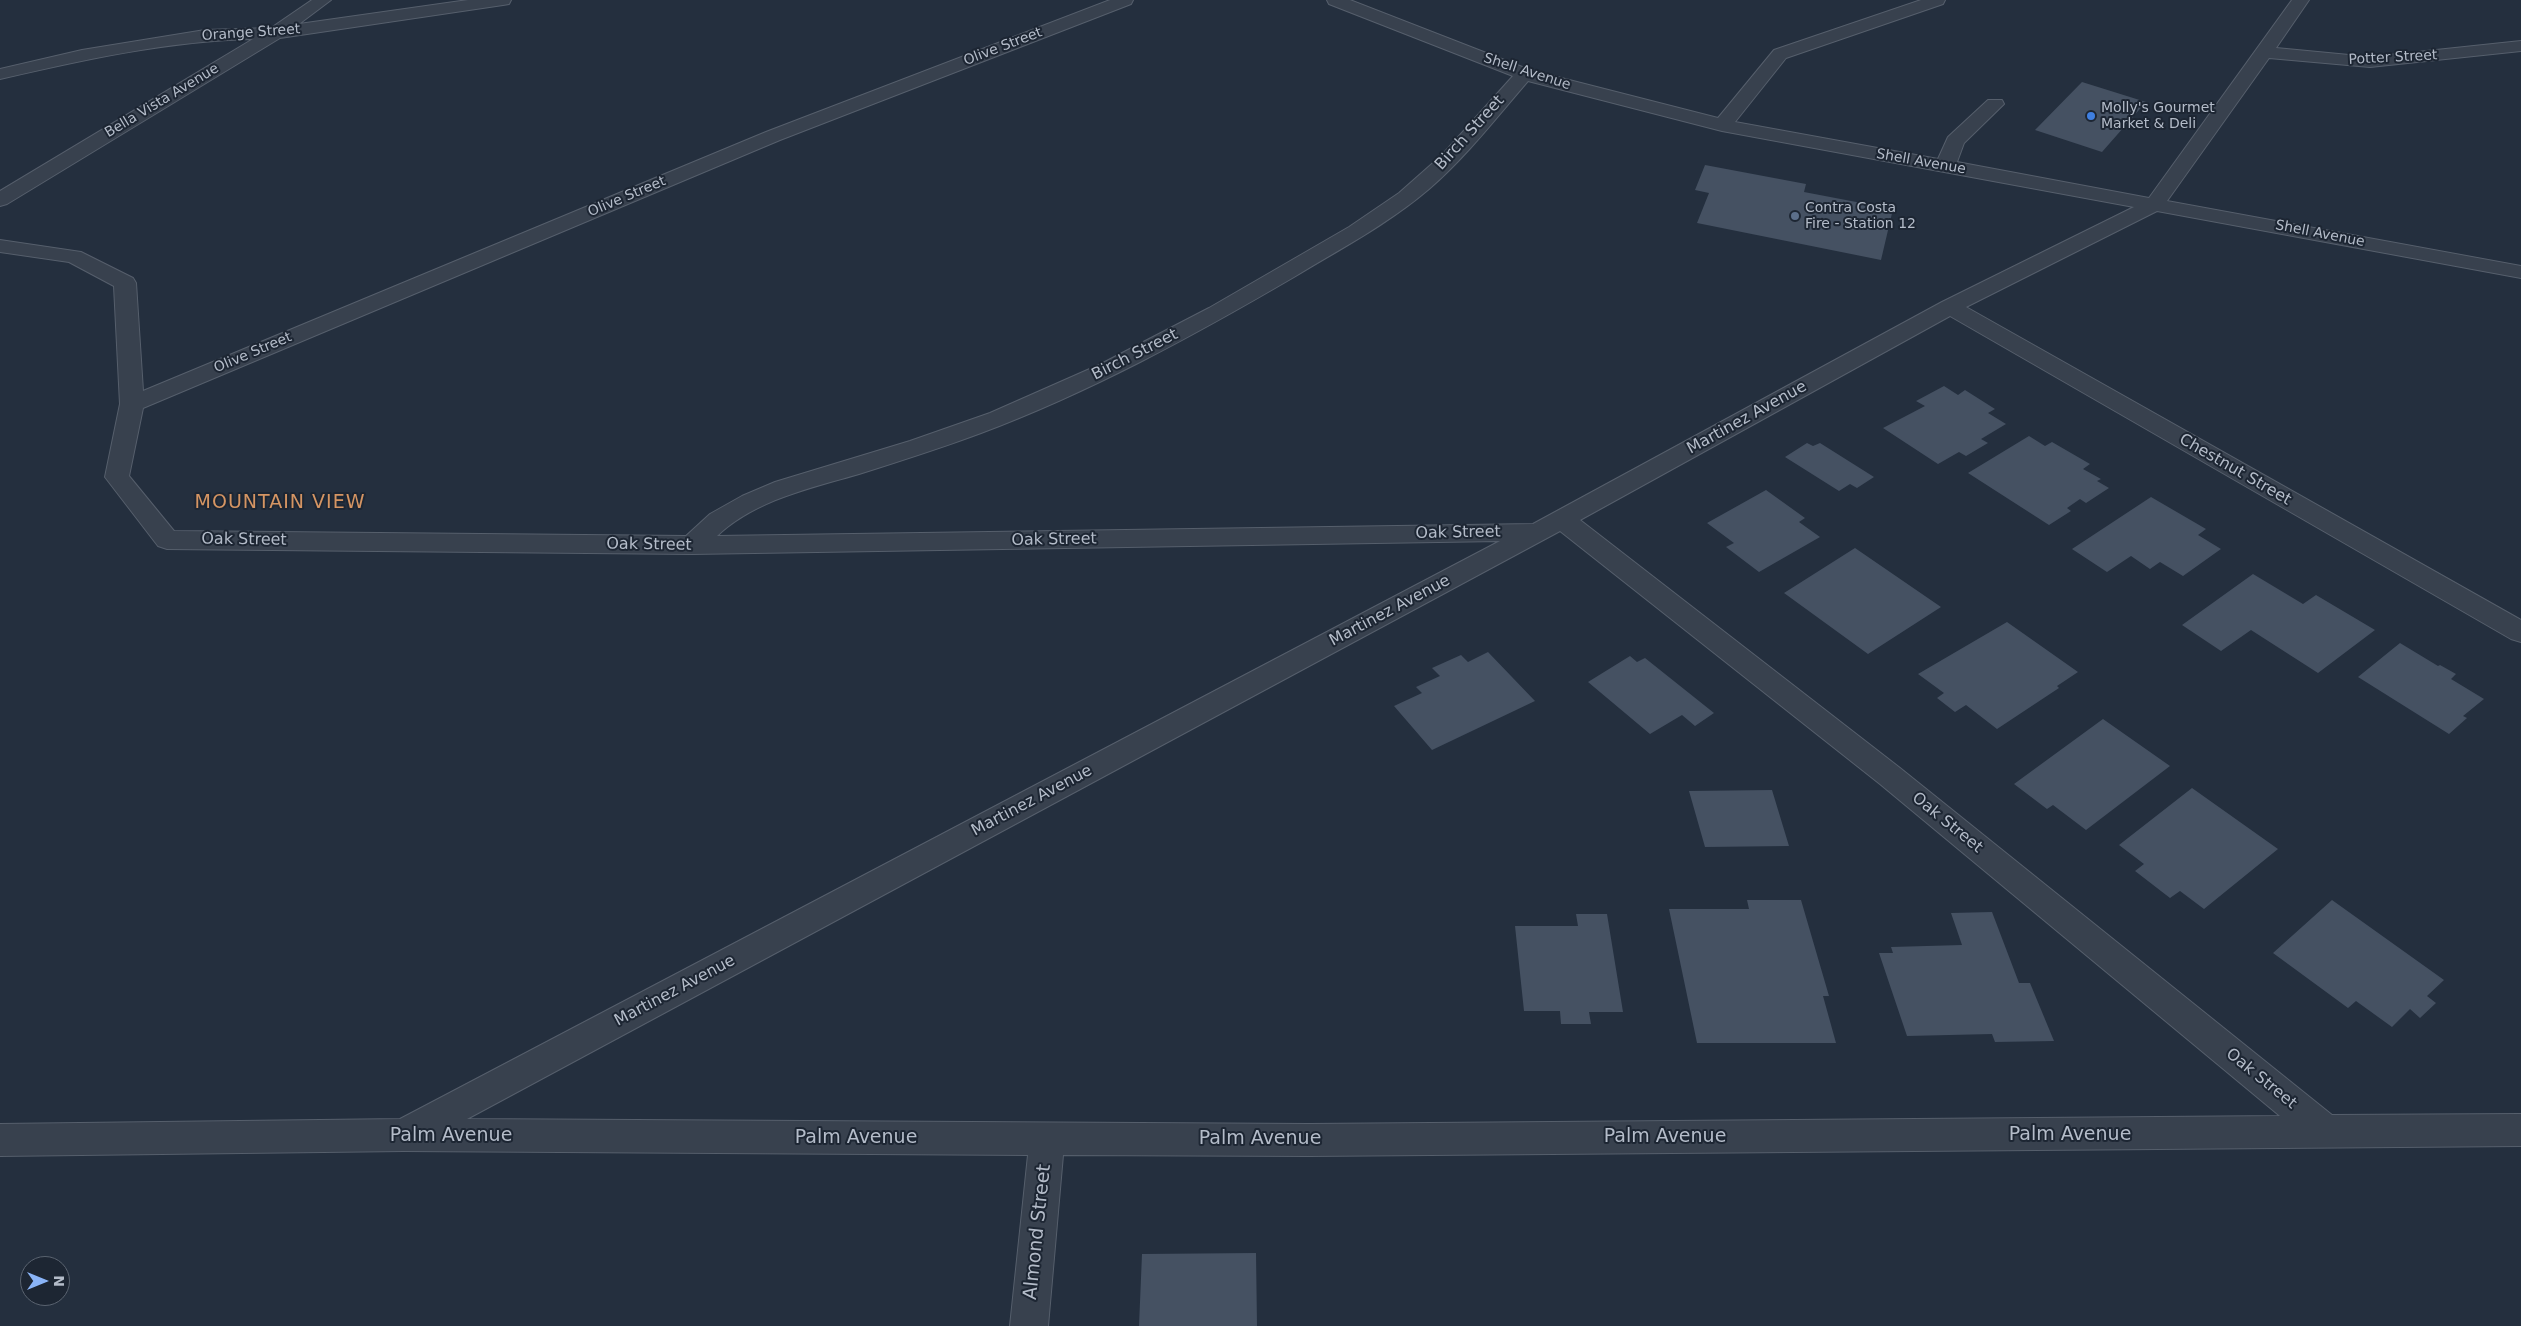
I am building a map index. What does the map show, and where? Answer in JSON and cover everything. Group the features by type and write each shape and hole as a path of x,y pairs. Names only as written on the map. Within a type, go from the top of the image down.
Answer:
{"street":[{"name":"Bella Vista Avenue","path":"0,200 275,33 323,0"},
{"name":"Orange Street","path":"0,74 82,55 204,35 275,33 503,0"},
{"name":"Olive Street","path":"132,404 773,136 1125,0"},
{"name":"Shell Avenue","path":"1335,0 1363,6 1524,74 1722,125 2521,272"},
{"path":"1722,125 1780,54 1937,0"},
{"name":"Martinez Avenue","path":"404,1135 1550,526 1950,307 2155,204 2266,52 2289,15 2301,0"},
{"name":"Potter Street","path":"2266,52 2343,61 2370,62 2521,46"},
{"name":"Birch Street","path":"692,545 719,520 751,502 784,488 998,418 1089,378 1169,339 1274,280 1364,226 1422,186 1464,144 1524,74"},
{"path":"1945,167 1955,141 1995,104"},
{"name":"Oak Street","path":"0,246 74,256 125,283 132,404 117,477 168,540 692,545 1550,526 1890,776 2327,1133"},
{"name":"Chestnut Street","path":"1950,307 2521,632"},
{"name":"Palm Avenue","path":"0,1140 404,1135 1319,1140 2521,1130"},
{"name":"Almond Street","path":"1029,1326 1047,1139"}],"building":[{"name":"Molly's Gourmet Market & Deli","path":"2082,82 2146,102 2102,152 2035,130"},
{"name":"Contra Costa Fire - Station 12","path":"1705,165 1806,184 1804,192 1893,209 1881,260 1697,223 1709,193 1695,190"},
{"path":"1944,386 1958,395 1965,390 1995,409 1988,413 2006,424 1981,439 1988,443 1966,456 1959,452 1938,464 1883,428 1925,406 1916,401"},
{"path":"2029,436 2045,446 2052,442 2090,464 2083,469 2101,479 2097,481 2109,488 2086,503 2080,499 2067,508 2071,511 2049,525 1968,473"},
{"path":"1807,443 1813,446 1820,443 1874,477 1857,488 1850,484 1839,491 1785,457"},
{"path":"1766,490 1805,518 1799,522 1820,537 1759,572 1726,547 1734,543 1707,523"},
{"path":"2151,497 2206,529 2198,535 2221,549 2183,576 2160,562 2150,569 2131,556 2107,572 2072,549"},
{"path":"1855,548 1941,607 1868,654 1784,593"},
{"path":"2253,574 2303,604 2316,595 2375,630 2318,673 2251,630 2221,651 2182,625"},
{"path":"2007,622 2078,672 2057,686 2059,688 1997,729 1966,705 1955,712 1937,698 1944,693 1918,674"},
{"path":"2400,643 2438,666 2440,665 2456,674 2451,679 2484,699 2463,716 2467,718 2449,734 2358,677"},
{"path":"1488,652 1535,701 1432,750 1394,706 1422,693 1416,687 1440,676 1432,668 1461,655 1468,662"},
{"path":"1630,656 1637,662 1645,658 1714,713 1695,726 1682,715 1650,734 1588,682"},
{"path":"2103,719 2170,766 2086,830 2053,805 2047,809 2014,784"},
{"path":"2192,788 2278,849 2204,909 2180,891 2170,898 2135,871 2144,864 2119,845"},
{"path":"1772,790 1789,846 1705,847 1689,791"},
{"path":"1747,900 1801,900 1829,996 1823,996 1836,1043 1697,1043 1669,909 1749,909"},
{"path":"2332,900 2444,980 2427,996 2436,1003 2420,1018 2410,1009 2392,1027 2356,1001 2348,1008 2273,953"},
{"path":"1992,912 2019,983 2030,983 2054,1041 1995,1042 1992,1034 1907,1036 1879,953 1893,953 1891,947 1962,945 1951,913"},
{"path":"1576,914 1607,914 1623,1012 1589,1012 1591,1024 1561,1024 1560,1011 1524,1011 1515,926 1578,926"},
{"path":"1256,1253 1257,1326 1139,1326 1142,1254"}],"place":[{"name":"Molly's Gourmet Market & Deli","path":"2091,116"},
{"name":"Contra Costa Fire - Station 12","path":"1795,216"}],"district":[{"name":"MOUNTAIN VIEW","path":"280,503"}]}
